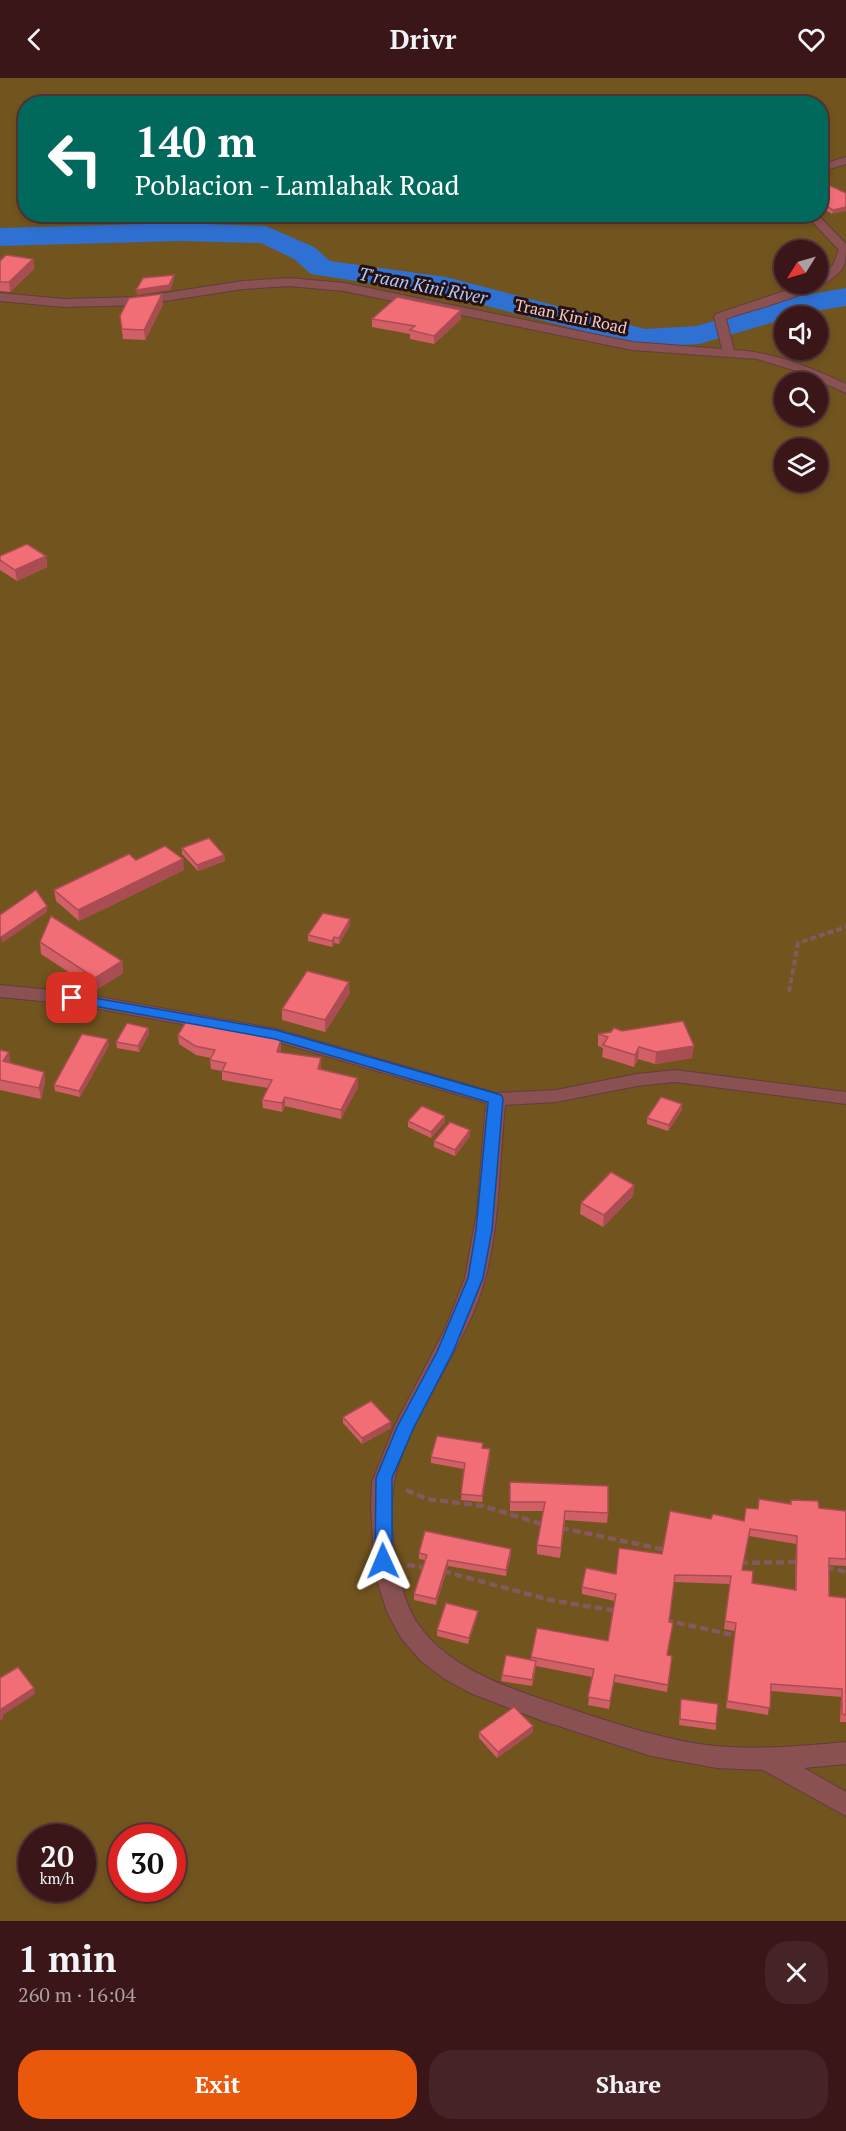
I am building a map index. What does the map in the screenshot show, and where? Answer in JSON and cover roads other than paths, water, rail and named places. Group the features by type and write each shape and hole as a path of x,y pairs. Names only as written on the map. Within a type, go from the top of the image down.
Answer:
{"street":[{"path":"828,166 846,160"},
{"path":"818,222 845,250 838,267 828,274"},
{"name":"Traan Kini Road","path":"0,297 64,303 139,301 243,285 289,282 344,287 632,346 758,355 801,368 846,389"},
{"path":"729,353 720,317 785,294"},
{"path":"0,991 72,998 276,1035 496,1099 556,1096 636,1080 675,1076 846,1098"},
{"path":"496,1099 484,1230 476,1278 445,1352 406,1427 384,1478 383,1561 392,1602 404,1625 424,1650 450,1671 477,1686 508,1699 660,1746 715,1757 769,1760 846,1753"},
{"path":"769,1760 846,1805"}],"waterway":[{"name":"T'raan Kini River","path":"0,237 179,232 266,235 304,253 321,268 446,286 645,338 699,335 810,302 846,297"}]}
